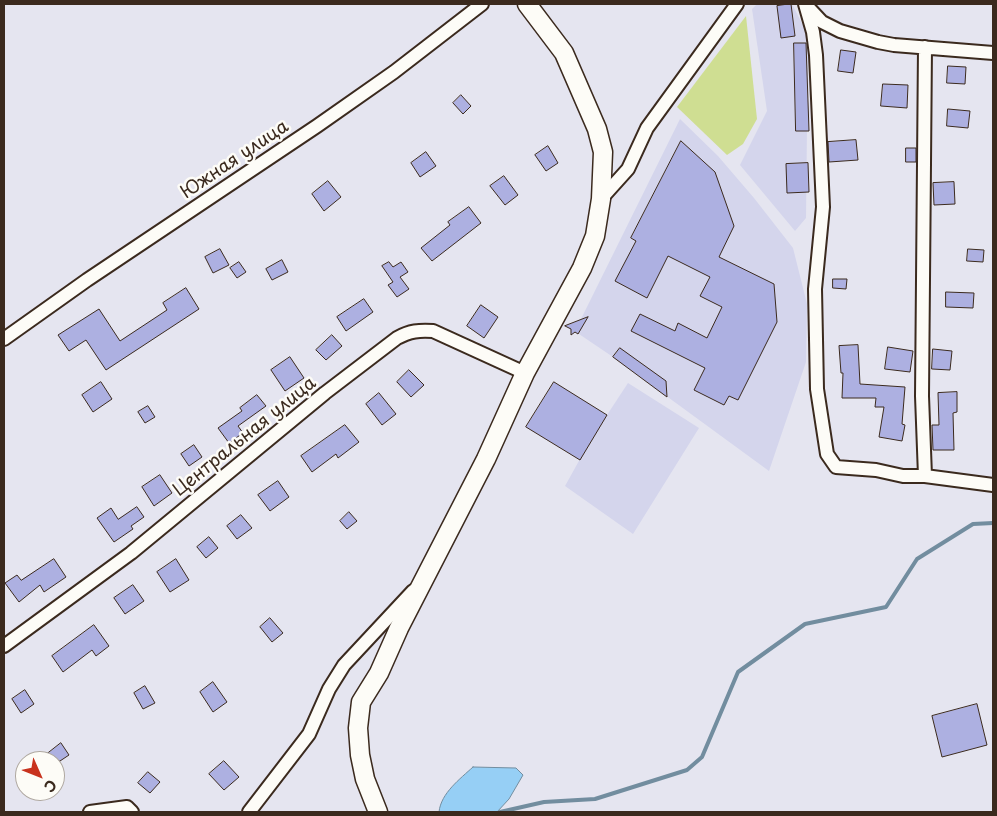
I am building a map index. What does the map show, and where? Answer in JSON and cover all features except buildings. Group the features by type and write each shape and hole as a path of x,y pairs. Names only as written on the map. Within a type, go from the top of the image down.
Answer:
{"main road":[{"path":"378,812 366,779 360,755 358,728 360,702 379,673 486,459 525,373 582,268 595,236 601,199 603,152 597,129 586,101 574,80 564,52 527,4"}],"street":[{"name":"Южная улица","path":"4,339 87,280 386,77 482,4"},
{"path":"601,199 628,169 647,128 737,4"},
{"path":"805,4 822,22 840,31 894,45 993,53"},
{"path":"805,4 813,32 816,55 823,207 815,289 818,389 827,454 836,467 876,470 903,476 925,476 993,485"},
{"path":"925,47 922,396 925,476"},
{"name":"Центральная улица","path":"4,646 131,553 318,399 403,335 420,330 433,332 525,373"},
{"path":"249,812 309,734 329,688 344,665 425,578"},
{"path":"90,812 127,807 132,812"}],"shaded area":[{"path":"757,4 792,4 808,35 806,218 795,231 740,165 767,111 752,9"},
{"path":"680,119 718,156 793,248 807,304 806,362 769,471 613,357 576,332 573,334 565,326 581,319"},
{"path":"554,382 607,415 628,383 699,428 633,534 565,486 580,459 526,427"}],"green space":[{"path":"746,16 757,119 743,144 727,155 677,107"}],"water":[{"path":"473,767 516,768 523,775 509,799 497,812 439,812 447,793"}],"waterway":[{"path":"500,812 544,802 595,799 687,770 702,757 738,672 805,624 886,607 917,559 973,524 993,523"}]}
